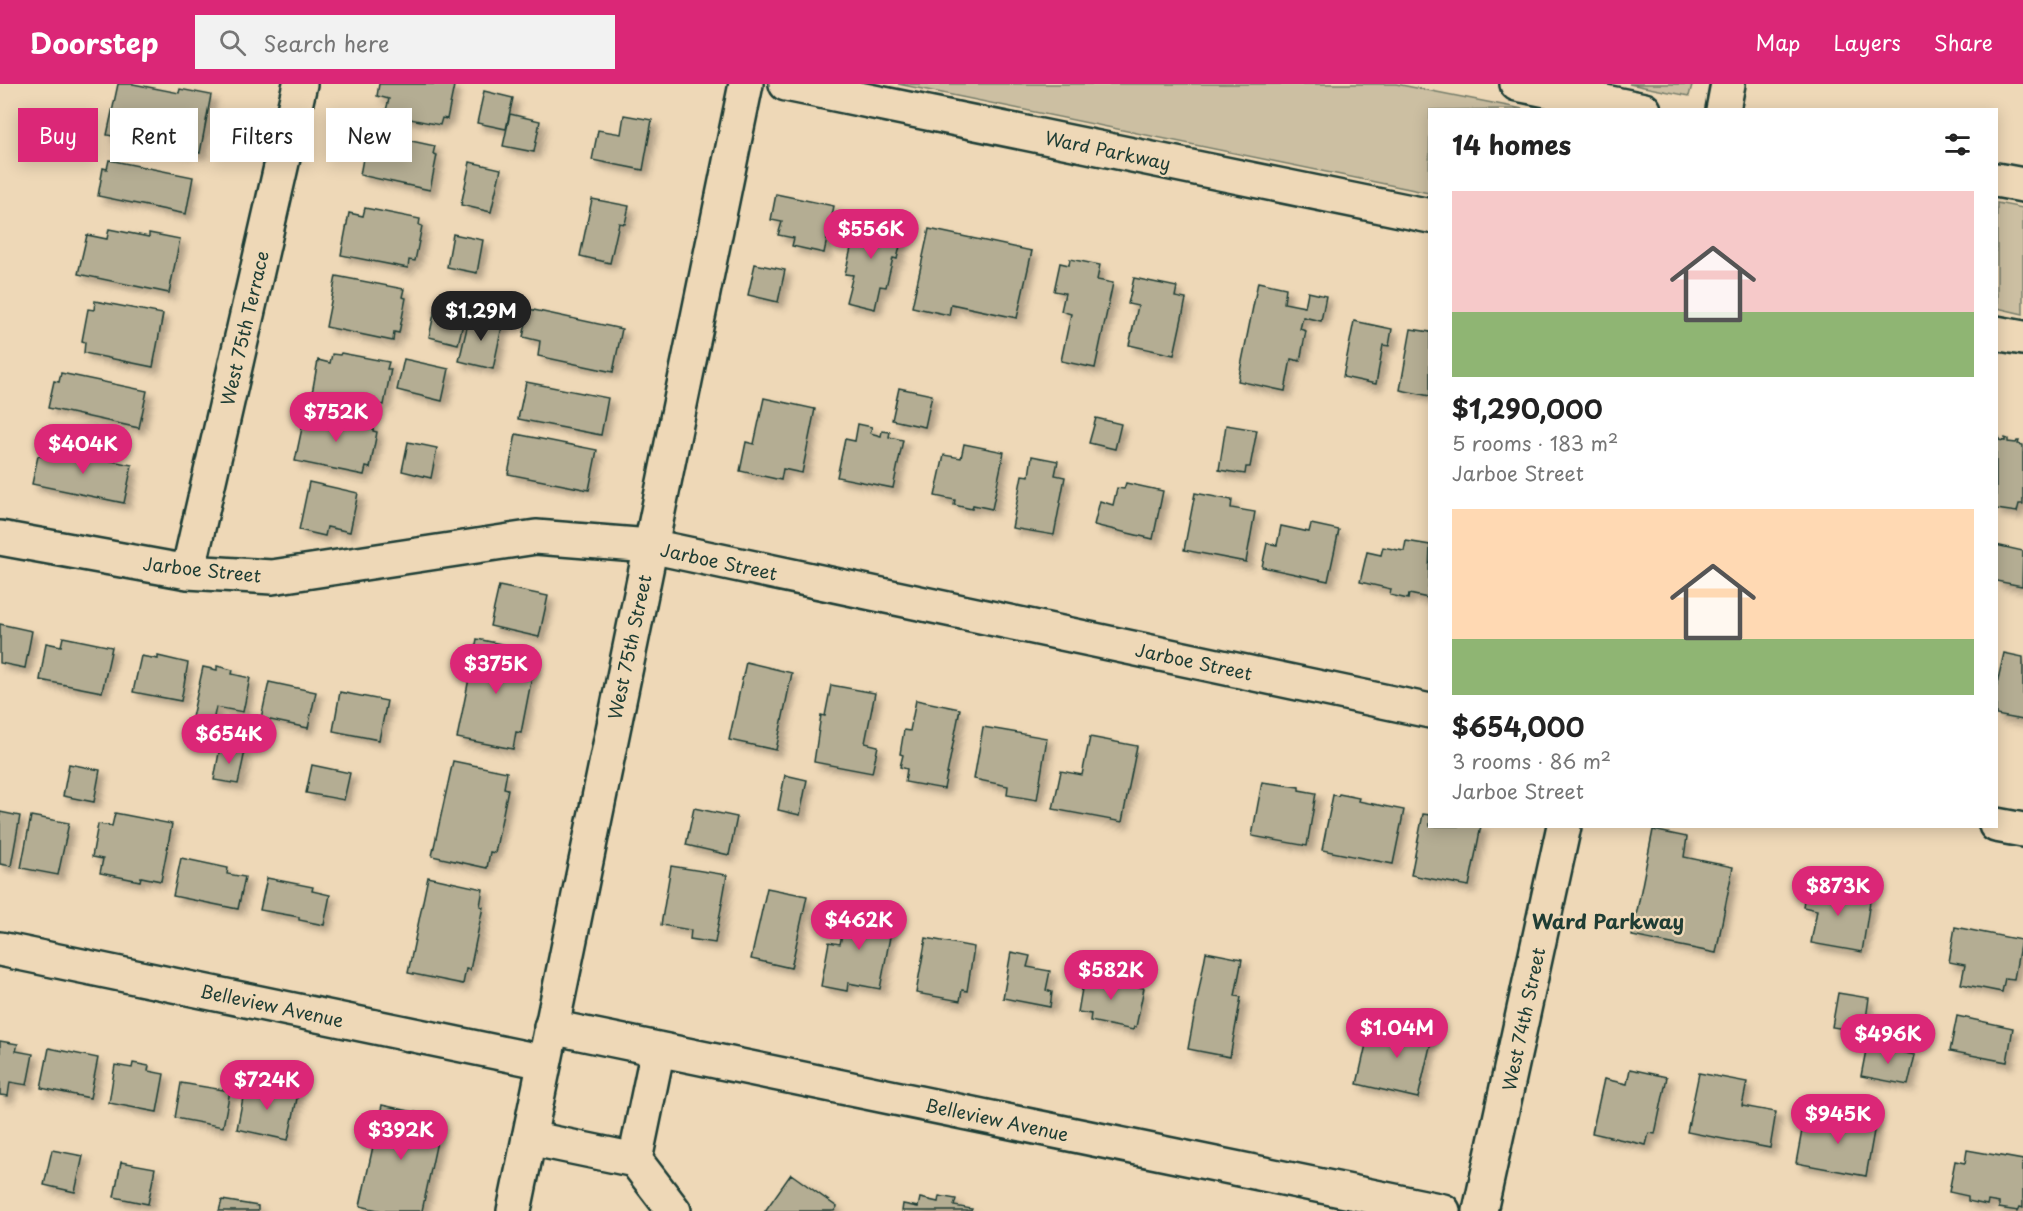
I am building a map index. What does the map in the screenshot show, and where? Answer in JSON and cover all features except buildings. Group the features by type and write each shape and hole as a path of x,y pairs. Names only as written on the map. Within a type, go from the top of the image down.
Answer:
{"street":[{"name":"West 75th Terrace","path":"188,572 300,84"},
{"name":"West 75th Street","path":"514,1211 746,84"},
{"name":"Ward Parkway","path":"786,84 1428,216"},
{"path":"1517,84 1634,108"},
{"path":"1723,108 1728,84"},
{"path":"1998,180 2023,185"},
{"path":"1998,333 2023,338"},
{"name":"Jarboe Street","path":"0,538 188,572 272,577 536,537 650,546 1428,711"},
{"path":"1998,825 2023,830"},
{"name":"West 74th Street","path":"1480,1211 1564,828"},
{"name":"Belleview Avenue","path":"0,949 544,1062"},
{"name":"Belleview Avenue","path":"551,1027 1443,1211"},
{"path":"635,1160 658,1049"},
{"path":"529,1138 635,1160 674,1211"}],"shaded area":[{"path":"898,84 1396,84 1518,108 1428,108 1428,193"},
{"path":"1629,84 1687,84 1692,85 1689,96"},
{"path":"1998,203 2023,208 2023,314 1998,308"}],"district":[{"name":"Ward Parkway","path":"1608,921"}]}
